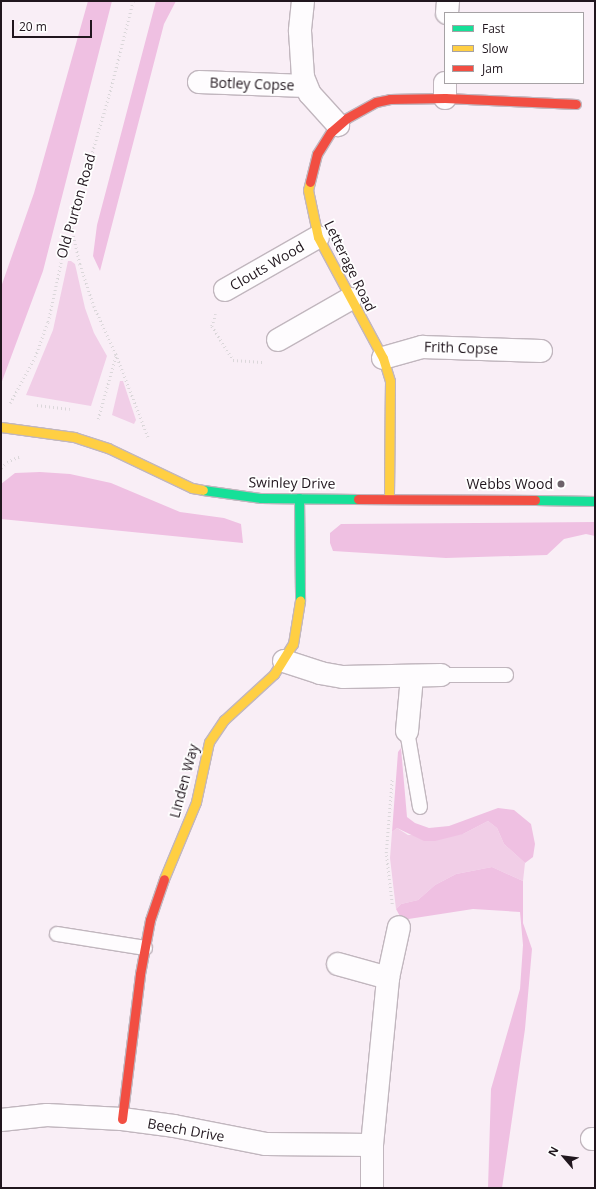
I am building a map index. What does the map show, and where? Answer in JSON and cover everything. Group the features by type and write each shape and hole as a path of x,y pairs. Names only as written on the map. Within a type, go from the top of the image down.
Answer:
{"street":[{"name":"Botley Copse","path":"303,1 301,65 306,86 338,125"},
{"path":"447,12 448,1"},
{"name":"Botley Copse","path":"199,82 306,86"},
{"name":"Letterage Road","path":"389,498 390,381 383,358 318,237 309,203 309,178 317,154 338,125 357,110 376,102 445,91 576,104"},
{"name":"Clouts Wood","path":"225,290 318,237"},
{"path":"278,340 350,299"},
{"name":"Frith Copse","path":"383,358 422,347 541,351"},
{"name":"Swinley Drive","path":"1,428 54,433 91,442 120,453 192,488 207,492 261,498 595,501"},
{"name":"Linden Way","path":"122,1119 145,948 158,891 190,820 212,737 224,720 274,674 284,661 293,644 300,606 299,498"},
{"path":"284,661 320,673 343,677 412,678 442,675"},
{"path":"407,731 412,678"},
{"path":"372,1188 372,1145 388,978 399,927"},
{"path":"338,964 388,978"},
{"name":"Beech Drive","path":"1,1120 47,1114 122,1119 174,1126 266,1144 372,1145"}],"lane":[{"path":"442,675 506,675"},
{"path":"407,731 420,808"},
{"path":"57,934 145,948"}],"path":[{"name":"Old Purton Road","path":"8,406 42,342 71,222 109,95 133,1"},
{"path":"71,222 80,264 90,294 116,354 149,439"},
{"name":"Clouts Wood","path":"225,290 212,326 233,360 275,363 278,340"},
{"path":"91,442 116,354"},
{"path":"393,776 386,853 388,883 399,927"}],"shaded area":[{"path":"88,1 112,1 43,271 1,384 1,287 34,193"},
{"path":"156,1 176,1 164,24 100,271 93,256 97,225"},
{"path":"68,261 75,264 85,308 94,333 107,356 91,406 26,395 53,330"},
{"path":"120,381 123,381 136,420 134,424 112,415"},
{"path":"40,472 70,474 111,483 180,512 224,518 241,524 243,543 1,519 1,484 15,473"},
{"path":"595,522 595,536 586,534 564,539 547,555 446,558 333,551 330,543 330,533 341,524"},
{"path":"401,748 407,817 415,823 429,828 449,826 498,808 514,810 531,824 535,844 533,857 525,863 504,844 497,828 488,821 463,834 435,841 424,841 397,828 392,832 398,752"},
{"path":"488,821 497,828 504,844 525,863 523,881 492,867 456,874 435,885 418,900 401,904 396,909 390,858 392,832 397,828 408,835 463,834"},
{"path":"492,867 523,881 523,923 532,949 525,1029 502,1188 488,1188 491,1089 520,989 523,945 520,912 473,909 402,920 396,909 401,904 418,900 435,885 456,874"}],"traffic: fast":[{"path":"203,490 261,498 358,499"},
{"path":"299,498 300,601"},
{"path":"535,500 595,501"}],"traffic: slow":[{"path":"310,182 308,190 318,237 383,358 390,381 389,498"},
{"path":"1,427 74,437 108,448 192,488 203,490"},
{"path":"164,879 196,802 209,742 224,720 274,674 293,644 300,601"}],"traffic: jam":[{"path":"310,182 317,154 331,132 347,118 376,102 390,99 445,98 576,104"},
{"path":"358,499 535,500"},
{"path":"122,1119 140,974 150,920 164,879"}],"place":[{"name":"Webbs Wood","path":"561,484"}]}
